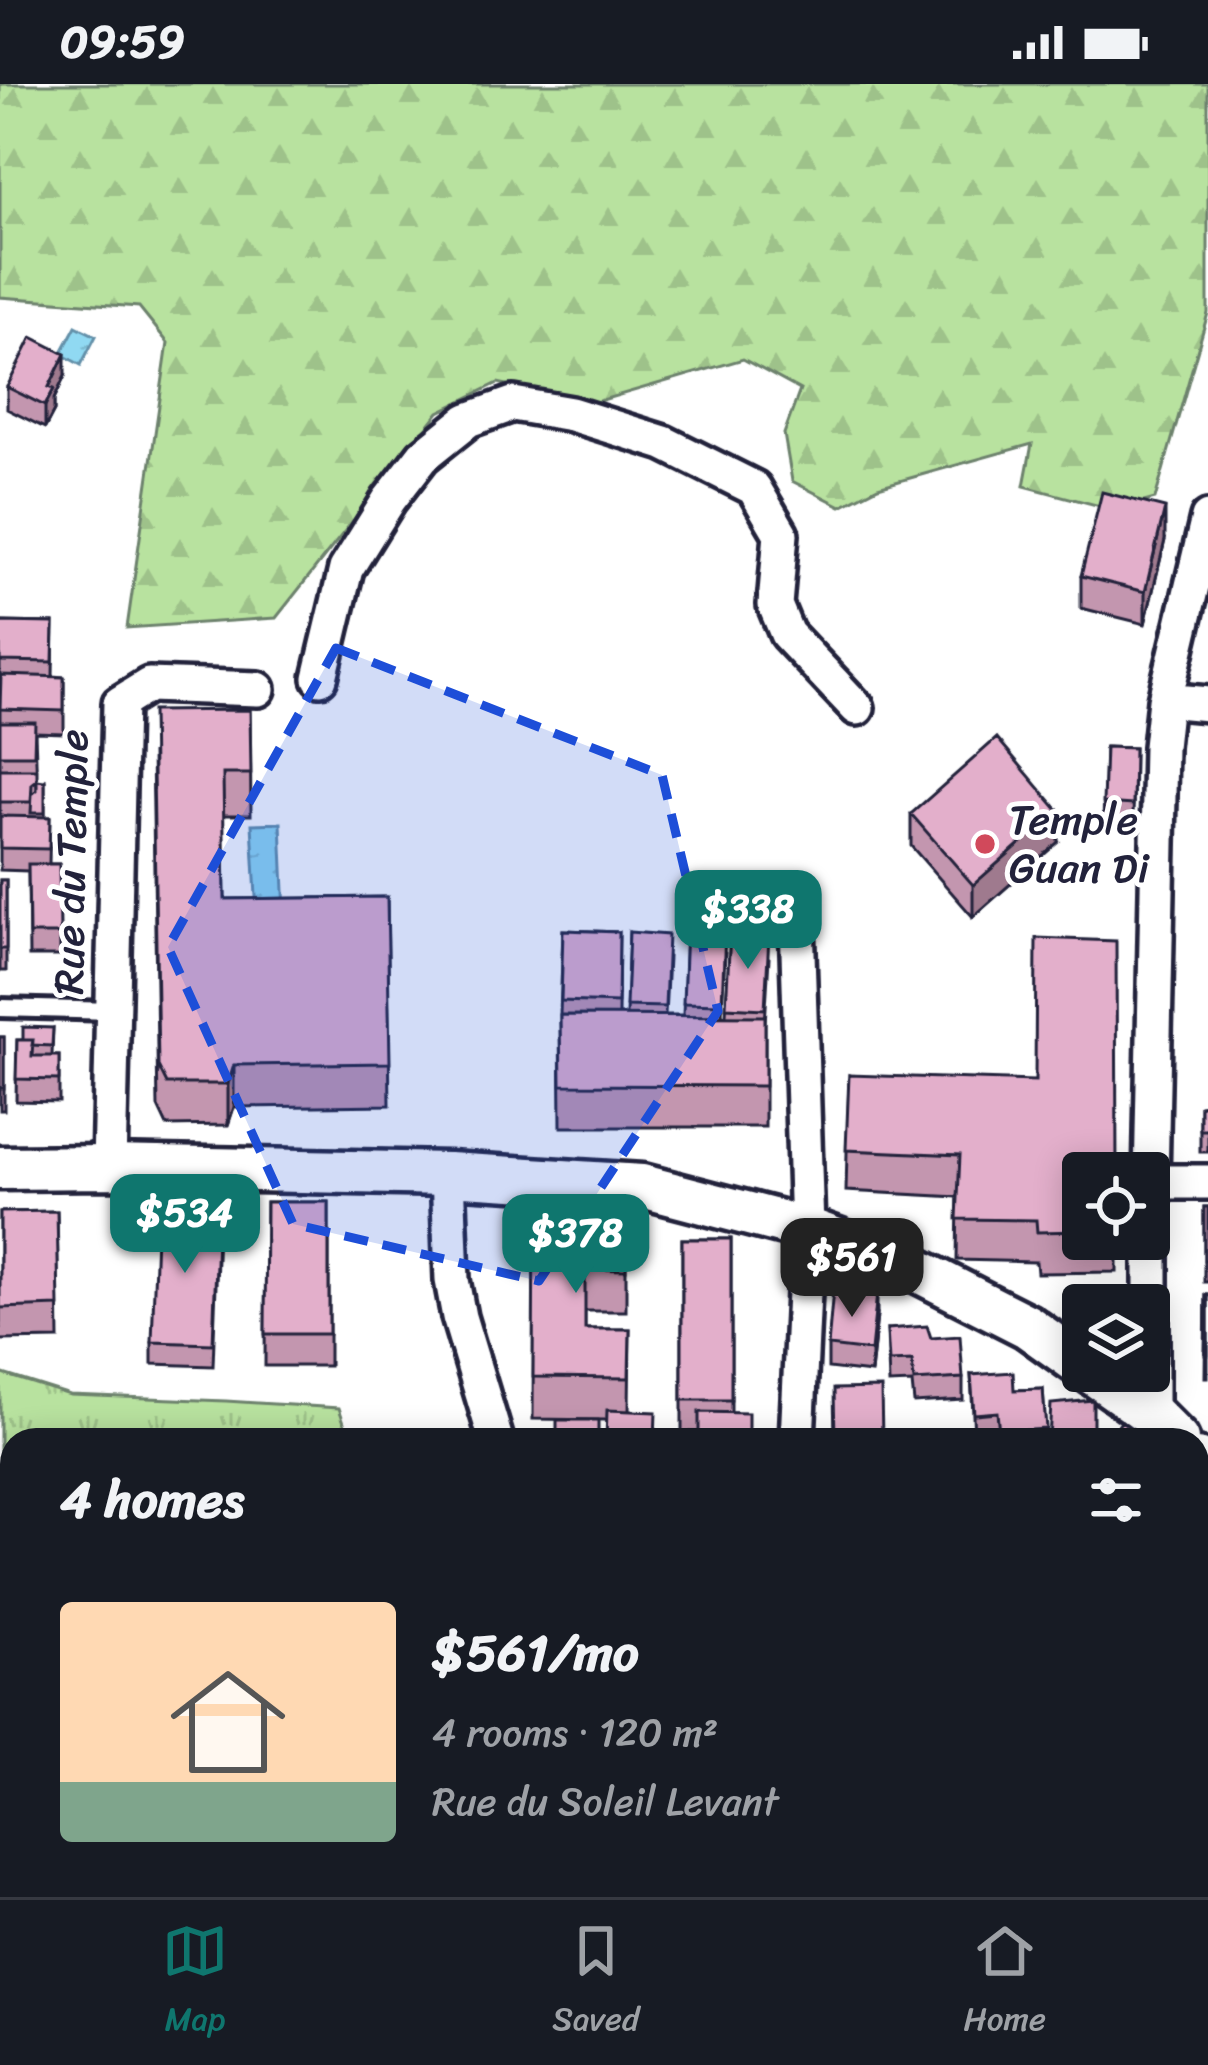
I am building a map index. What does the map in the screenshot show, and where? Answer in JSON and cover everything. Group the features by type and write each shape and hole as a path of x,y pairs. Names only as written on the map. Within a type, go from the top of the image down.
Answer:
{"street":[{"path":"320,678 346,569 389,500 423,456 468,420 513,404 571,414 664,443 754,488 781,534 775,605 787,634 857,708"},
{"path":"1152,1152 1160,747 1165,700 1208,518"},
{"name":"Rue du Temple","path":"109,1167 120,703 149,685 258,689"},
{"path":"1165,700 1208,704"},
{"path":"797,922 807,1229 798,1428"},
{"path":"0,1168 448,1174 642,1186 807,1229 911,1267 1027,1326 1062,1350"},
{"path":"448,1174 452,1280 492,1428"},
{"path":"1170,1181 1208,1182"},
{"path":"1155,1260 1164,1427"},
{"path":"1118,1392 1164,1427"}],"lane":[{"path":"0,1008 112,1011"}],"highlighted area":[{"path":"336,648 662,775 718,1011 539,1281 293,1224 168,947"}],"green space":[{"path":"0,84 1208,84 1208,313 1155,499 1115,510 1024,486 1032,444 878,487 841,506 792,481 784,434 800,390 743,359 592,403 498,383 439,412 276,618 127,628 168,343 139,307 0,297"},
{"path":"0,1373 70,1395 339,1408 346,1428 0,1428"}],"water":[{"path":"76,326 96,336 81,365 61,354"},
{"path":"281,823 285,914 257,915 252,824"}],"building":[{"path":"32,337 65,354 45,406 7,387"},
{"path":"1102,492 1165,508 1145,592 1081,576"},
{"path":"0,622 54,623 53,662 0,661"},
{"path":"1,675 64,677 64,711 0,709"},
{"path":"250,710 251,774 223,774 225,899 387,897 390,1063 234,1065 228,1084 167,1084 158,1066 152,711"},
{"path":"0,722 35,722 34,755 0,755"},
{"name":"Temple Guan Di","path":"997,738 1058,810 973,885 911,814"},
{"path":"1105,747 1134,748 1133,805 1103,803"},
{"path":"0,769 37,769 31,802 0,802"},
{"path":"37,780 45,781 45,813 31,813"},
{"path":"0,816 50,817 49,849 0,848"},
{"path":"28,864 59,864 60,934 29,934"},
{"path":"0,880 6,880 6,949 0,949"},
{"path":"563,930 619,932 618,1003 561,1001"},
{"path":"686,930 725,931 722,1004 683,1003"},
{"path":"629,932 668,935 665,1007 626,1006"},
{"path":"730,934 769,936 765,1009 726,1007"},
{"path":"1036,938 1116,941 1117,1152 1062,1152 1062,1231 1037,1232 1036,1220 957,1219 960,1155 846,1150 849,1075 1035,1081"},
{"path":"560,1015 765,1016 765,1086 561,1085"},
{"path":"23,1027 53,1028 52,1046 23,1040"},
{"path":"0,1037 4,1037 4,1088 0,1088"},
{"path":"17,1040 33,1040 32,1056 59,1056 59,1080 16,1079"},
{"path":"1208,1104 1208,1130 1200,1130 1200,1105"},
{"path":"266,1202 329,1202 329,1334 265,1334"},
{"path":"157,1207 218,1209 213,1344 152,1342"},
{"path":"1204,1207 1208,1207 1208,1260 1204,1260"},
{"path":"57,1211 59,1306 0,1308 0,1212"},
{"path":"534,1213 626,1214 626,1270 585,1269 585,1329 630,1329 629,1378 533,1377"},
{"path":"682,1239 731,1239 731,1400 682,1400"},
{"path":"833,1289 877,1293 871,1351 828,1346"},
{"path":"1208,1295 1208,1355 1205,1355"},
{"path":"927,1326 931,1338 960,1336 963,1378 914,1381 912,1361 889,1362 887,1329"},
{"path":"1013,1372 1014,1390 1043,1389 1046,1428 999,1428 997,1412 974,1414 971,1375"},
{"path":"881,1388 882,1428 835,1428 834,1389"},
{"path":"1093,1400 1093,1428 1050,1428 1051,1404"},
{"path":"607,1410 656,1412 655,1428 606,1428"},
{"path":"699,1412 748,1413 748,1428 699,1428"},
{"path":"557,1420 598,1420 598,1428 557,1428"}],"place":[{"name":"Temple Guan Di","path":"985,844"}]}
